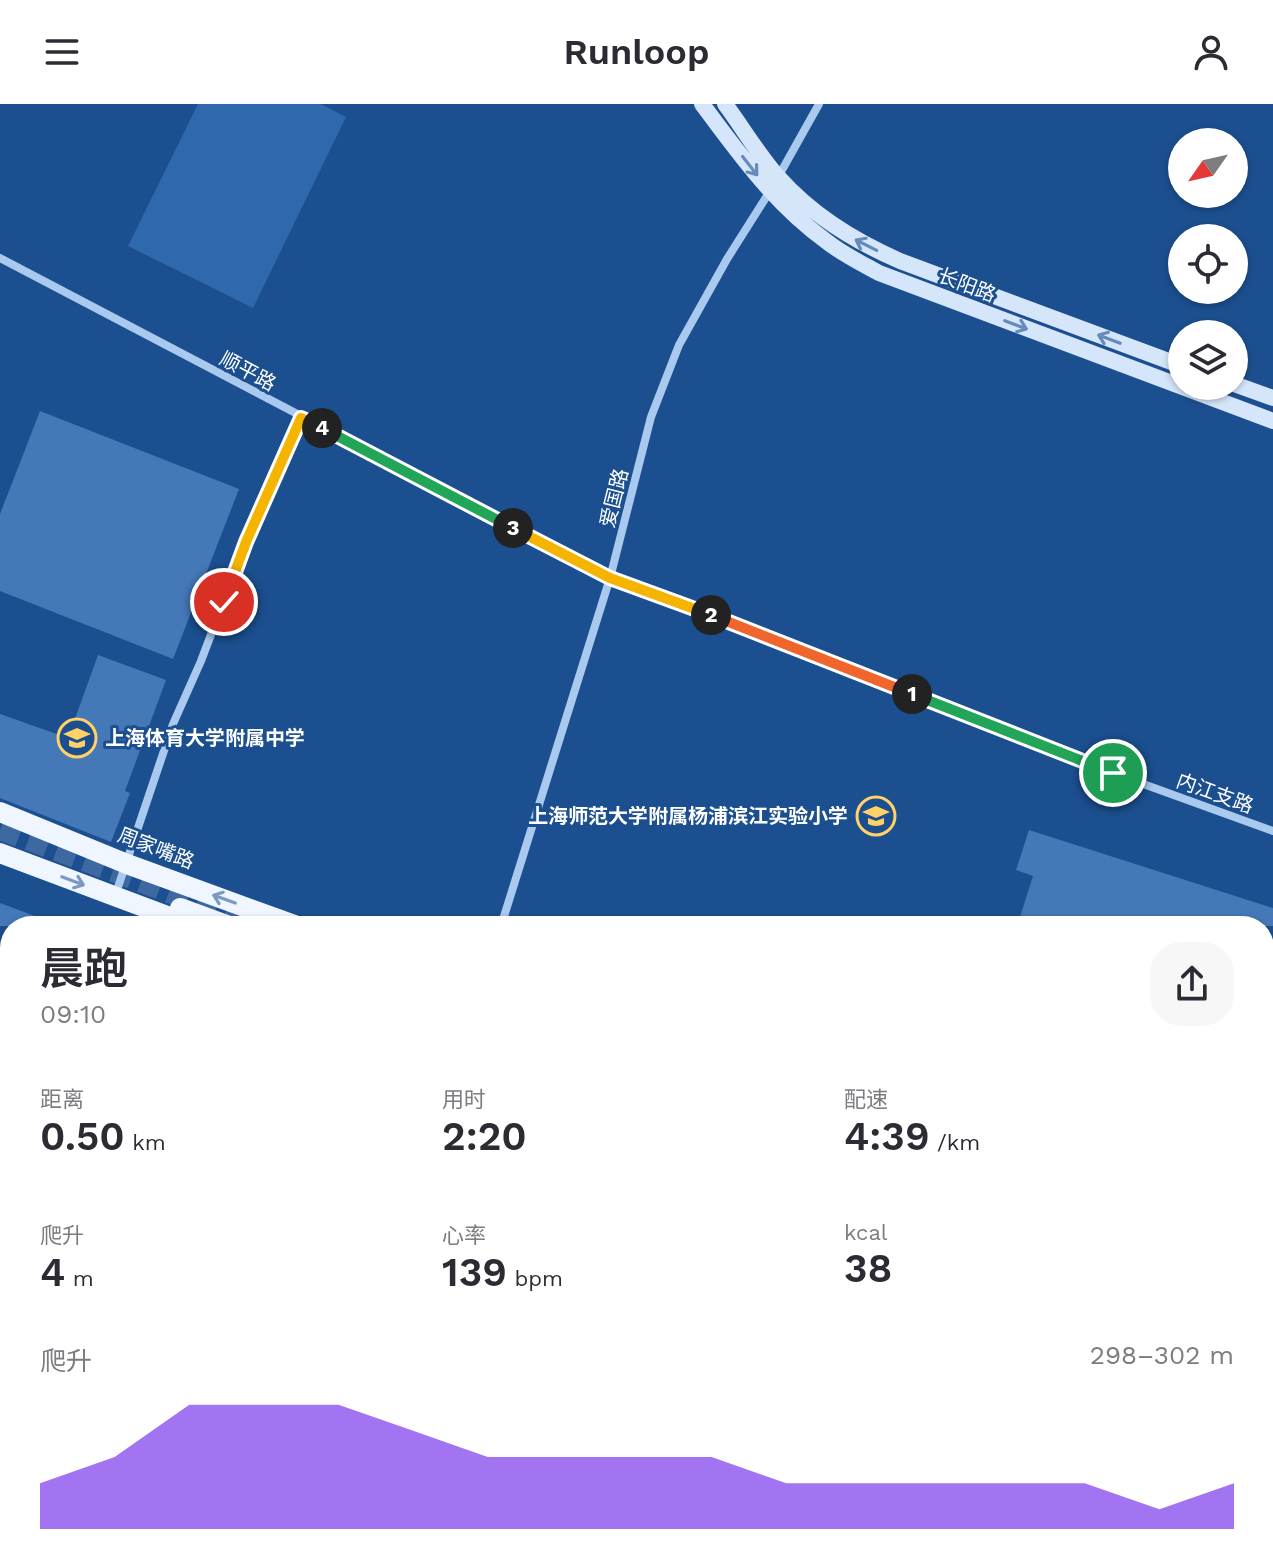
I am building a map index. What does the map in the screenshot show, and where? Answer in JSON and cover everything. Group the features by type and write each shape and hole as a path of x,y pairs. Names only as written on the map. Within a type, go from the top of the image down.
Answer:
{"main road":[{"name":"长阳路","path":"702,104 828,243 879,273 1273,421"},
{"name":"长阳路","path":"725,104 774,184 865,246 1168,361"},
{"path":"1248,389 1273,398"},
{"name":"周家嘴路","path":"0,812 127,864 270,916"},
{"path":"0,853 168,916"},
{"path":"146,895 202,916"}],"street":[{"name":"爱国路","path":"504,916 610,578 651,417 664,380 706,296 819,104"},
{"name":"顺平路","path":"0,258 610,578"},
{"path":"115,896 173,724 201,661 246,542 301,418"},
{"name":"内江支路","path":"610,578 778,640 1033,744 1273,831"}],"shaded area":[{"path":"198,104 321,104 346,117 253,308 128,246"}],"building":[{"path":"40,411 239,489 173,659 0,591 0,514"},
{"name":"上海体育大学附属中学","path":"98,655 166,680 125,791 130,793 111,842 0,798 0,714 68,738"},
{"path":"1029,830 1273,908 1273,916 1020,916 1033,876 1016,870"},
{"path":"0,903 35,916 0,916"}],"tunnel":[{"path":"0,830 231,916"}],"place":[{"name":"上海体育大学附属中学","path":"77,738"},
{"name":"上海师范大学附属杨浦滨江实验小学","path":"876,816"}],"route":[{"path":"224,602 246,542 301,418 610,578 778,640 1033,744 1113,773"}]}
